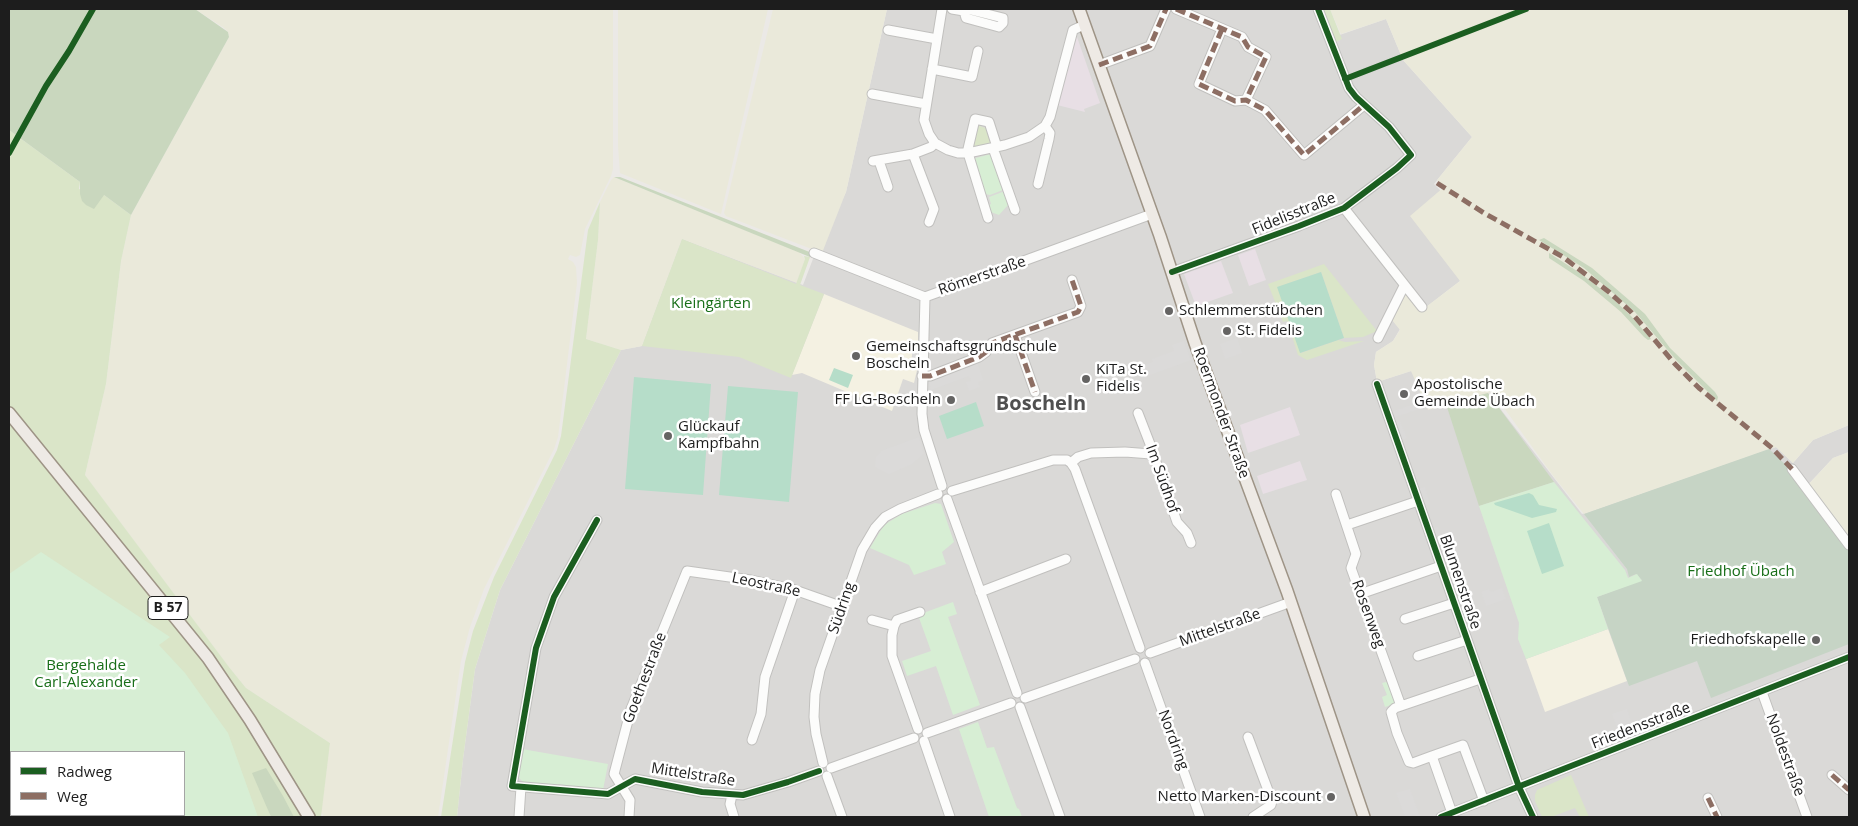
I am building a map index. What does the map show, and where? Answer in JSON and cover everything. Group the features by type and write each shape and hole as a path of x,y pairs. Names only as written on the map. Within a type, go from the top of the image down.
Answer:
{"main road":[{"name":"Roermonder Straße","path":"1079,9 1152,214 1195,343 1214,390 1290,602 1364,817"},
{"name":"B 57","path":"9,413 208,658 250,720 309,817"}],"street":[{"path":"942,9 926,104 925,123 935,143 948,150 967,153 995,148 1029,137 1045,126 1050,117 1073,30 1084,25"},
{"path":"952,9 964,11"},
{"path":"1099,65 1150,46 1166,9"},
{"path":"1176,9 1242,37 1248,47 1266,57 1246,100"},
{"path":"1222,29 1199,84 1235,101 1246,100 1265,110 1304,156 1364,105 1352,93 1344,79 1318,9"},
{"path":"888,30 937,39"},
{"path":"932,69 972,77 978,51"},
{"path":"872,94 926,104"},
{"name":"Fidelisstraße","path":"1172,272 1344,208 1397,168 1411,155 1389,127 1364,105"},
{"path":"988,218 967,153 974,119 989,122 1014,210"},
{"path":"1038,184 1050,133 1045,126"},
{"path":"888,187 876,161 913,154 931,147 935,143"},
{"path":"913,154 934,209 929,222"},
{"name":"Fidelisstraße","path":"1344,208 1422,307"},
{"name":"Römerstraße","path":"814,252 924,297 1152,214"},
{"path":"922,376 930,376 979,357 986,352 992,343 1078,312 1081,306 1072,280"},
{"path":"1378,338 1404,286"},
{"path":"924,297 921,404 924,430 940,490 949,487 949,495 980,592 1017,693"},
{"path":"1015,335 1034,392"},
{"name":"Blumenstraße","path":"1377,384 1480,679 1519,787 1533,817"},
{"name":"Im Südhof","path":"1138,413 1151,454 1155,459 1178,522 1187,532 1191,543"},
{"path":"1072,463 1078,457 1091,453 1125,452 1151,454"},
{"path":"949,495 1053,460 1067,460 1072,463 1140,648"},
{"path":"1792,468 1849,546"},
{"name":"Südring","path":"821,767 814,717 815,694 820,670 862,550 879,523 896,510 940,490"},
{"name":"Rosenweg","path":"1336,494 1356,554 1351,568 1401,706"},
{"path":"1347,524 1418,500"},
{"path":"518,817 521,787 512,786 535,650 554,597 597,520"},
{"path":"980,592 1066,559"},
{"path":"1360,594 1441,566"},
{"name":"Leostraße","path":"687,571 751,580 795,590 843,607"},
{"name":"Goethestraße","path":"630,817 630,800 614,774 631,709 687,571"},
{"path":"752,740 761,714 765,677 795,590"},
{"name":"Mittelstraße","path":"1150,653 1290,602"},
{"path":"1405,619 1454,603"},
{"path":"918,729 892,656 892,635 897,620 920,612"},
{"path":"872,620 894,626"},
{"path":"1418,656 1466,640"},
{"path":"1135,658 1138,662 1145,664 1149,660 1150,653 1146,649 1140,648"},
{"path":"1135,658 1136,651 1140,648"},
{"name":"Friedensstraße","path":"1442,817 1849,657"},
{"path":"1025,698 1135,658"},
{"name":"Nordring","path":"1145,664 1200,817"},
{"path":"1480,679 1401,706 1392,710 1390,715 1406,759 1409,762 1463,745 1484,801"},
{"name":"Noldestraße","path":"1762,692 1808,817"},
{"path":"1017,693 1022,694 1025,698"},
{"path":"1017,693 1012,697 1060,817"},
{"path":"821,767 821,774 829,772 914,738 918,741 1016,705 1024,704 1025,698"},
{"path":"918,729 923,729 950,817"},
{"path":"914,738 914,732 918,729"},
{"path":"1248,737 1272,801 1271,805 1253,817"},
{"path":"1432,756 1452,813"},
{"name":"Mittelstraße","path":"521,787 608,794 635,779 684,789 743,795 772,787 821,767"},
{"path":"829,772 842,817"},
{"path":"1832,775 1849,790"},
{"path":"732,795 730,804 734,817"},
{"path":"1708,798 1717,817"}],"shaded area":[{"path":"195,9 613,9 613,169 585,229 580,255 576,257 570,255 568,259 576,267 577,283 558,437 554,449 484,589 470,627 461,661 438,817 324,817 321,812 330,743 246,688 85,475 106,384 121,261 131,215 229,37 228,32 224,28"},
{"path":"618,9 768,9 721,214 620,173 618,146"},
{"path":"773,9 887,9 846,192 822,253 726,216 724,213"},
{"path":"887,9 1313,9 1328,39 1386,19 1403,60 1472,137 1434,184 1440,190 1460,281 1425,308 1409,287 1393,320 1400,329 1393,341 1376,352 1374,365 1377,382 1411,371 1488,393 1582,514 1776,447 1793,463 1813,440 1849,425 1849,452 1833,458 1804,489 1849,551 1849,817 457,817 475,669 500,590 621,350 642,346 682,239 803,285 816,251 846,192"},
{"path":"1330,9 1849,9 1849,425 1813,440 1793,463 1776,447 1584,514 1554,477 1491,390 1489,393 1428,410 1411,371 1377,382 1374,365 1376,352 1393,341 1400,330 1392,320 1407,291 1422,310 1460,281 1410,216 1444,187 1437,180 1472,137 1403,60 1386,19 1341,34"},
{"path":"1077,37 1100,103 1084,109 1085,112 1057,105 1075,38"},
{"path":"614,177 799,252 805,259 797,283 682,239 642,346 621,350 586,339 598,240 600,202"},
{"path":"1255,249 1266,280 1249,286 1238,255"},
{"path":"1221,261 1233,293 1196,306 1184,274"},
{"name":"Gemeinschaftsgrundschule Boscheln","path":"824,294 918,332 918,343 913,343 911,370 917,370 914,383 903,379 892,411 802,373 792,375"},
{"path":"1237,338 1242,353 1225,359 1220,344"},
{"path":"1184,341 1191,360 1142,378 1138,367 1153,362 1152,359 1174,351 1172,345"},
{"path":"913,342 918,343 917,370 911,370"},
{"path":"977,362 983,380 978,382 980,387 969,391 966,382 971,381 969,376 931,390 928,380"},
{"path":"1421,402 1423,408 1392,418 1390,412"},
{"path":"1290,407 1300,435 1248,453 1240,425"},
{"path":"1400,421 1407,438 1401,440 1394,423"},
{"path":"919,437 924,454 912,464 889,474 875,467 876,457 881,451"},
{"path":"1849,452 1849,542 1808,485 1833,458"},
{"path":"1300,461 1307,480 1263,494 1257,476"},
{"path":"1425,487 1430,504 1424,506 1419,489"},
{"path":"1438,527 1444,544 1438,546 1432,529"},
{"path":"1502,588 1506,599 1486,606 1481,592 1489,589 1491,592"},
{"path":"1608,629 1627,681 1545,712 1526,659"},
{"path":"1806,666 1807,670 1719,705 1717,700"},
{"path":"1627,709 1634,729 1619,734 1612,714"},
{"path":"1410,789 1420,816 1417,817 1414,815 1405,817 1396,793"}],"green space":[{"path":"9,9 195,9 228,32 229,37 131,215 104,195 94,209 86,205 82,201 80,194 80,182 9,130"},
{"path":"1323,9 1330,9 1342,39 1336,42"},
{"path":"977,125 988,129 993,141 974,150 972,147"},
{"path":"9,130 80,182 79,189 104,195 131,215 121,261 106,384 85,475 246,688 330,743 321,817 293,817 268,809 271,817 9,817"},
{"path":"991,154 1004,188 990,195 985,194 972,159"},
{"path":"614,177 620,177 812,253 810,257"},
{"path":"1005,191 1009,204 999,215 988,211 985,206 991,204 989,197"},
{"path":"600,202 598,240 586,339 621,350 500,590 475,669 457,817 441,817 465,662 473,631 494,577 557,450 561,436 588,230"},
{"path":"1544,238 1592,268 1645,314 1670,348 1715,392 1718,397 1717,401 1677,361 1635,312 1584,268 1539,240"},
{"name":"Kleingärten","path":"682,239 796,284 805,259 804,256 810,257 800,285 824,294 791,378 739,357 642,346"},
{"path":"1549,253 1580,273 1610,296 1651,339 1648,340 1644,337 1621,312 1584,281 1549,258"},
{"path":"1324,264 1377,331 1363,337 1344,338 1321,272 1278,287 1301,353 1338,340 1345,342 1364,341 1307,360 1298,355 1287,321 1283,322 1268,284"},
{"path":"1321,272 1344,338 1300,353 1277,287"},
{"path":"834,368 853,375 848,388 829,380"},
{"name":"Glückauf Kampfbahn","path":"634,377 711,384 703,495 625,489"},
{"name":"Glückauf Kampfbahn","path":"728,386 798,392 789,502 719,495"},
{"path":"1488,393 1554,482 1479,506 1446,404"},
{"path":"976,402 984,426 947,439 939,416"},
{"name":"Friedhof Übach","path":"1769,449 1791,470 1849,551 1849,644 1711,698 1697,661 1629,686 1597,597 1642,580 1636,574 1629,577 1627,569 1584,514"},
{"path":"1554,482 1625,570 1628,578 1637,574 1642,581 1597,597 1608,629 1526,659 1518,639 1519,623 1479,506"},
{"path":"1529,493 1533,495 1539,505 1557,509 1556,512 1532,518 1494,503"},
{"path":"935,503 941,504 954,542 942,552 946,564 914,575 909,565 870,548 884,525 902,514"},
{"path":"1549,523 1564,566 1542,574 1527,531"},
{"name":"Bergehalde Carl-Alexander","path":"41,552 170,637 159,645 185,673 228,733 258,817 9,817 9,574"},
{"path":"953,602 957,614 948,617 980,705 953,715 936,666 907,676 902,661 931,651 918,615"},
{"path":"1386,682 1391,685 1397,703 1385,707 1382,697 1387,695 1382,683"},
{"path":"978,722 987,748 994,747 1022,817 989,817 959,729"},
{"path":"522,749 608,764 603,790 566,787 566,785 558,784 558,786 528,784 522,781 518,777"},
{"path":"266,768 294,817 271,817 252,773"},
{"path":"1571,775 1589,817 1580,817 1575,808 1551,817 1542,817 1535,801 1537,790"}],"marked path":[{"path":"1099,65 1150,46 1166,9"},
{"path":"1176,9 1242,37 1248,47 1266,57 1246,100"},
{"path":"1222,29 1199,84 1235,101 1246,100 1265,110 1304,155 1364,105"},
{"path":"1437,183 1484,213 1563,257 1609,292 1631,312 1675,364 1699,388 1772,448 1792,469"},
{"path":"922,376 930,376 979,357 986,352 992,343 1078,312 1081,306 1072,280"},
{"path":"1015,335 1035,392"},
{"path":"1832,775 1849,790"},
{"path":"1708,798 1717,817"}],"cycle path":[{"path":"9,153 46,86 93,9"},
{"path":"1172,272 1344,208 1397,168 1411,155 1389,127 1356,97 1349,88 1318,9"},
{"path":"1345,79 1526,9"},
{"path":"1377,384 1519,787 1533,817"},
{"path":"597,520 554,597 536,648 512,786 608,794 635,779 702,792 743,795 819,771"},
{"path":"1441,817 1849,657"}],"place":[{"name":"Schlemmerstübchen","path":"1169,311"},
{"name":"St. Fidelis","path":"1227,331"},
{"name":"Gemeinschaftsgrundschule Boscheln","path":"856,356"},
{"name":"KiTa St. Fidelis","path":"1086,379"},
{"name":"Apostolische Gemeinde Übach","path":"1404,394"},
{"name":"FF LG-Boscheln","path":"951,400"},
{"name":"Glückauf Kampfbahn","path":"668,436"},
{"name":"Friedhofskapelle","path":"1816,640"},
{"name":"Netto Marken-Discount","path":"1331,797"}],"district":[{"name":"Boscheln","path":"1041,404"}]}
